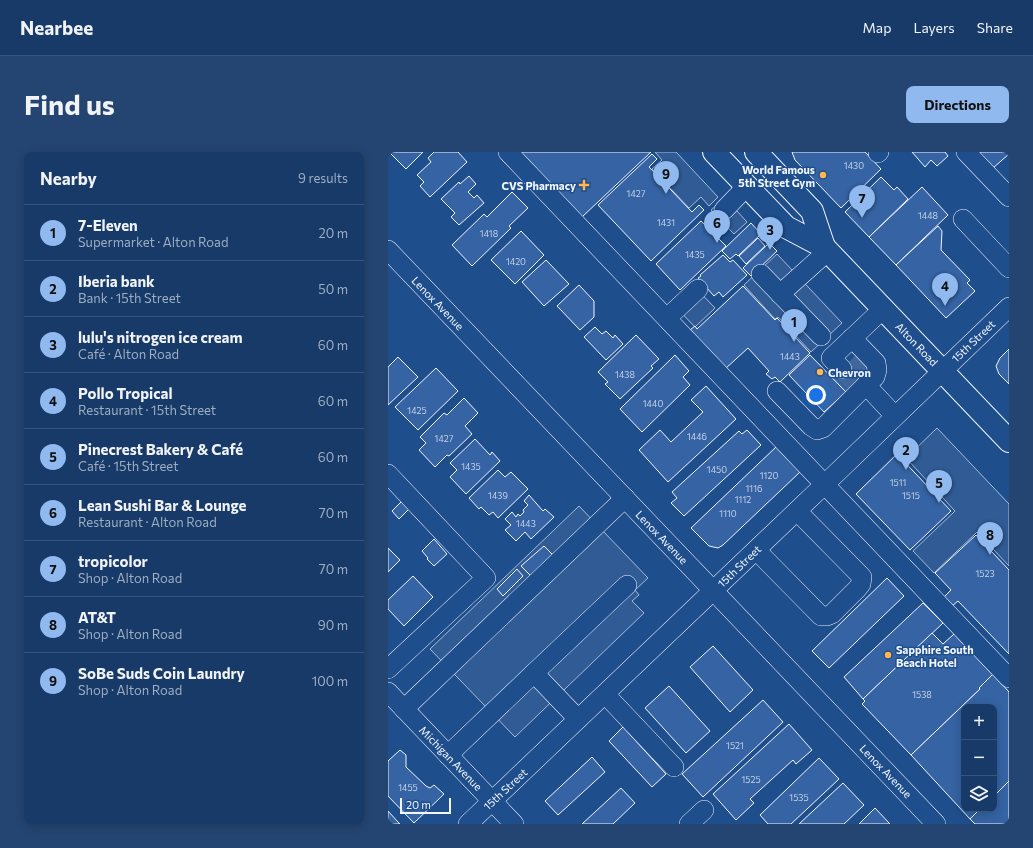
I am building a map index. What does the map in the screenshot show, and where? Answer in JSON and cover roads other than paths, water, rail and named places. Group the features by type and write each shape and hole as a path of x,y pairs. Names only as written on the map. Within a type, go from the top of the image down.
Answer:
{"highway":[{"name":"Alton Road","path":"714,152 786,227 826,249 1009,441"},
{"name":"Alton Road","path":"757,152 812,211 826,249"},
{"path":"747,186 808,207"}],"street":[{"path":"508,152 1009,678"},
{"path":"966,152 1009,197"},
{"path":"724,210 747,186"},
{"path":"963,219 1009,268"},
{"path":"780,294 826,249"},
{"name":"Lenox Avenue","path":"388,250 936,824"},
{"path":"761,274 821,336"},
{"path":"667,318 698,289"},
{"name":"15th Street","path":"468,824 714,591 1009,307"},
{"path":"777,391 811,426 817,430 823,428 864,382 875,377 877,370 876,363 847,354 883,309"},
{"path":"864,382 895,416"},
{"path":"388,474 486,578 388,669"},
{"path":"395,704 625,498"},
{"path":"756,550 821,616 827,616 837,609 861,584 862,577 797,511"},
{"path":"448,755 627,585"},
{"path":"534,673 578,719"},
{"path":"605,694 674,767"},
{"name":"Michigan Avenue","path":"395,704 448,755 514,824"},
{"path":"689,824 704,810"}],"tunnel":[{"path":"852,359 866,373"},
{"path":"842,369 855,383"}],"place":[{"name":"World Famous 5th Street Gym","path":"823,175"},
{"name":"CVS Pharmacy","path":"584,185"},
{"name":"SoBe Suds Coin Laundry","path":"666,194"},
{"name":"tropicolor","path":"862,218"},
{"name":"Lean Sushi Bar & Lounge","path":"717,243"},
{"name":"lulu's nitrogen ice cream","path":"770,250"},
{"name":"Pollo Tropical","path":"945,306"},
{"name":"7-Eleven","path":"794,342"},
{"name":"Chevron","path":"820,372"},
{"name":"Iberia bank","path":"906,470"},
{"name":"Pinecrest Bakery & Café","path":"939,503"},
{"name":"AT&T","path":"990,555"},
{"name":"Sapphire South Beach Hotel","path":"888,655"}]}
